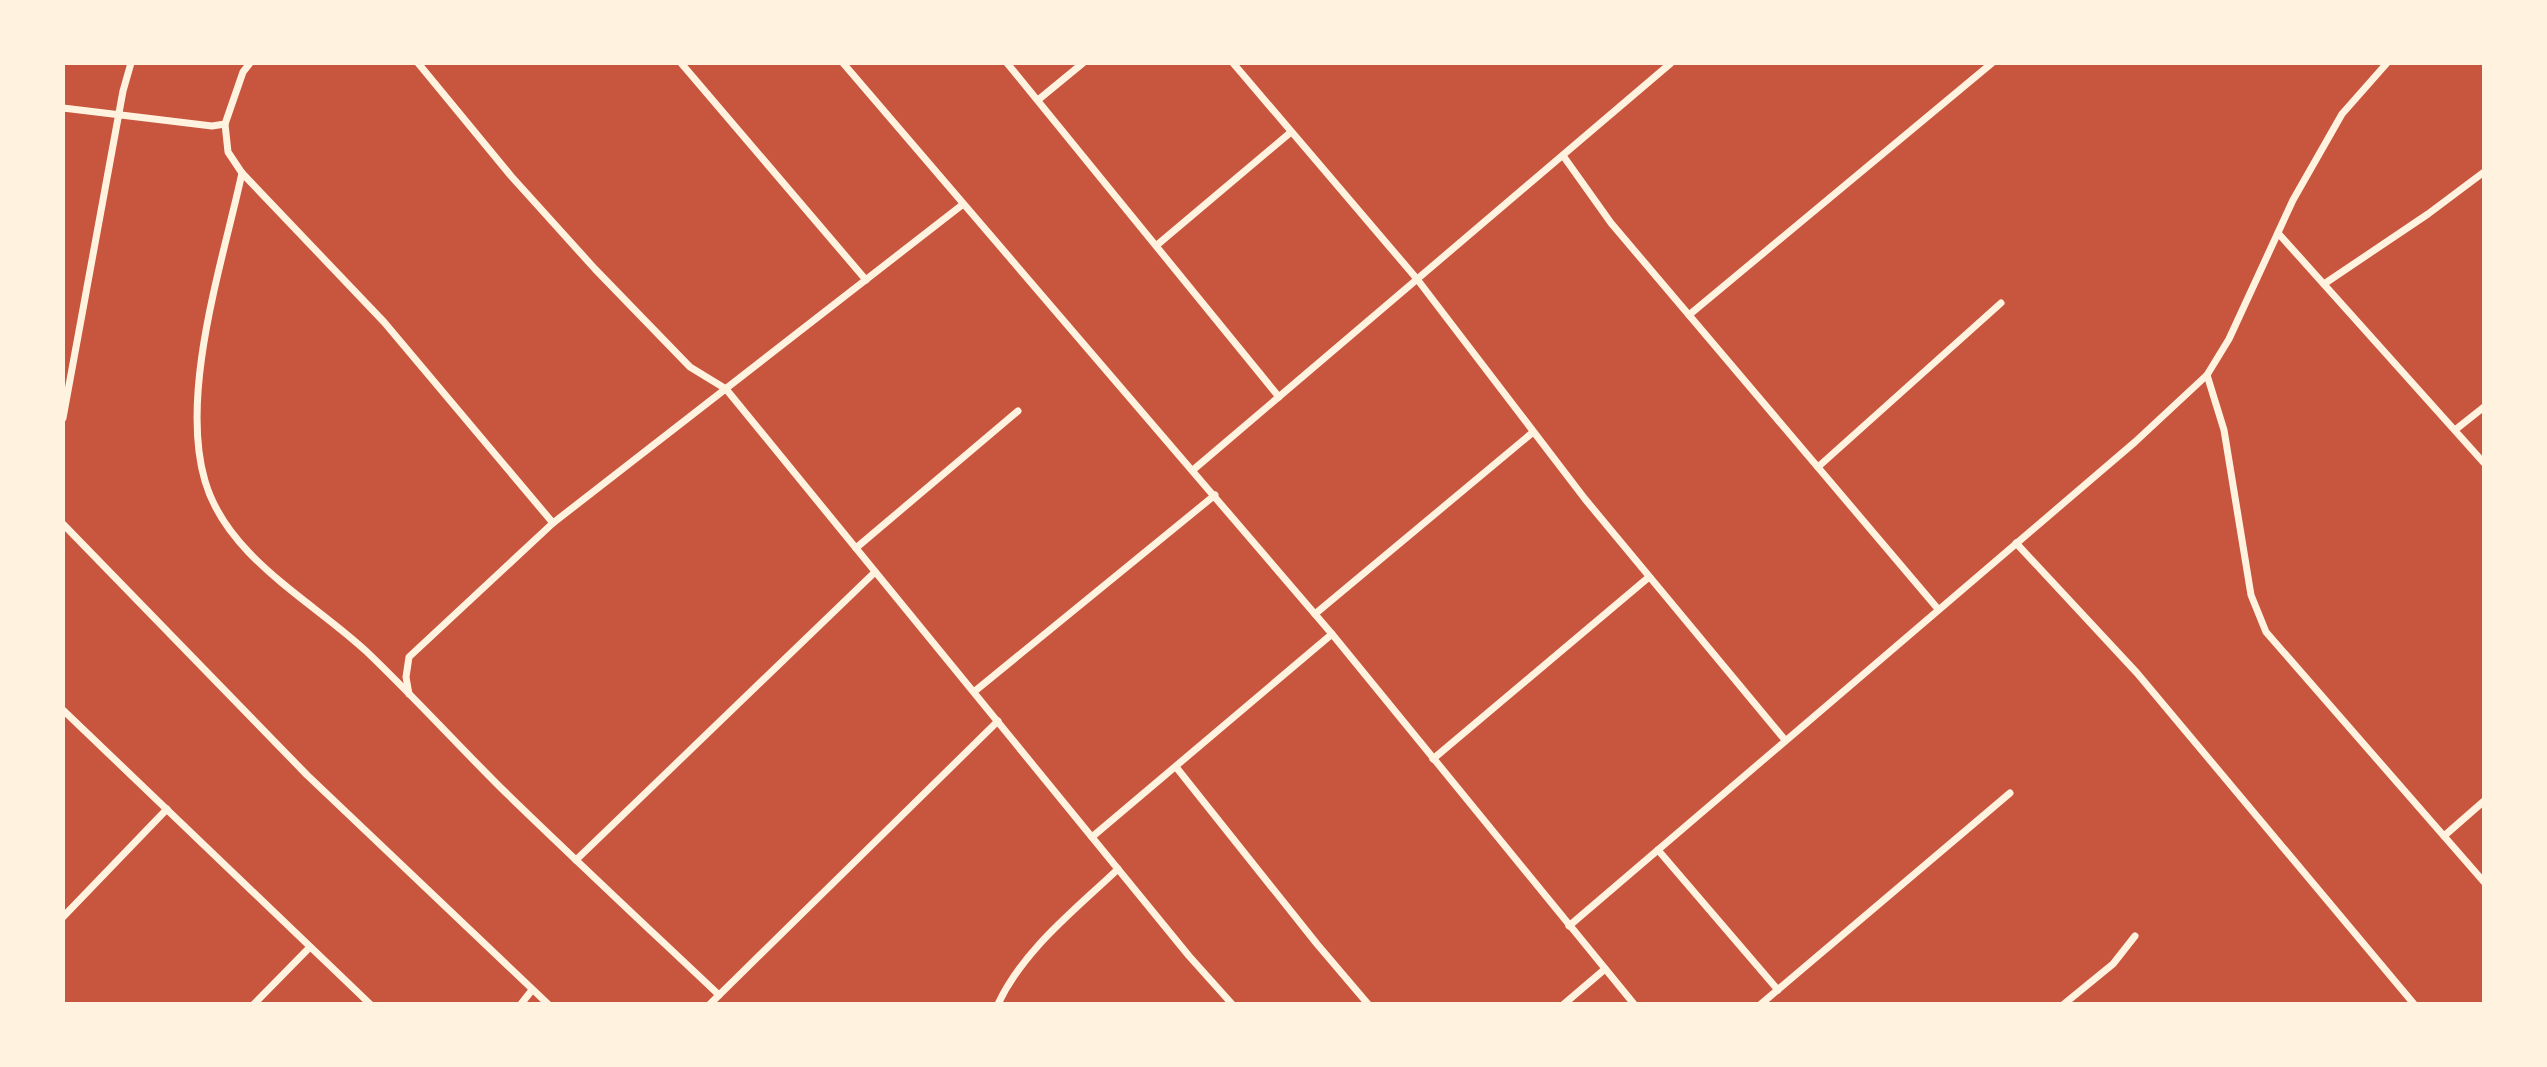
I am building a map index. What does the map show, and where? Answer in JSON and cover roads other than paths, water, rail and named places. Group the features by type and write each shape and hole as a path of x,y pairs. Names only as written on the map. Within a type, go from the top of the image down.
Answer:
{"street":[{"path":"63,418 118,116 131,63"},
{"path":"250,63 243,72 225,124 228,152 242,173 384,322 553,523"},
{"path":"418,63 511,176 595,269 690,368 726,389 1118,869 1232,1004"},
{"path":"681,63 866,279"},
{"path":"843,63 1332,634 1634,1004"},
{"path":"1007,63 1279,397"},
{"path":"1038,100 1083,63"},
{"path":"1233,63 1417,279 1532,433 1785,740"},
{"path":"1194,470 1671,63"},
{"path":"1689,315 1992,63"},
{"path":"1569,926 2135,442 2207,375 2229,339 2278,233 2342,114 2387,63"},
{"path":"63,108 212,126 225,124"},
{"path":"1157,245 1292,132"},
{"path":"1564,157 1611,223 1938,609"},
{"path":"2324,284 2428,214 2484,172"},
{"path":"242,173 202,350 198,431 204,477 212,502 232,534 268,569 366,651 576,860 719,995"},
{"path":"409,695 406,677 409,657 553,523 962,205"},
{"path":"2278,233 2484,463"},
{"path":"1818,467 2001,303"},
{"path":"2207,375 2224,430 2251,595 2266,632 2484,882"},
{"path":"2455,430 2484,407"},
{"path":"856,548 1018,411"},
{"path":"1315,614 1532,433"},
{"path":"975,691 1215,495"},
{"path":"63,524 316,785 548,1004"},
{"path":"2016,543 2137,673 2414,1004"},
{"path":"576,860 875,572"},
{"path":"1433,759 1650,577"},
{"path":"1092,837 1332,634"},
{"path":"63,710 370,1004"},
{"path":"710,1004 998,722"},
{"path":"1176,767 1368,1004"},
{"path":"1761,1004 2010,793"},
{"path":"2444,836 2484,801"},
{"path":"63,917 167,810"},
{"path":"1658,849 1778,990"},
{"path":"998,1004 1013,974 1030,954 1118,869"},
{"path":"2064,1004 2113,964 2135,936"},
{"path":"254,1004 310,947"},
{"path":"1564,1004 1605,969"},
{"path":"521,1004 533,990"}]}
